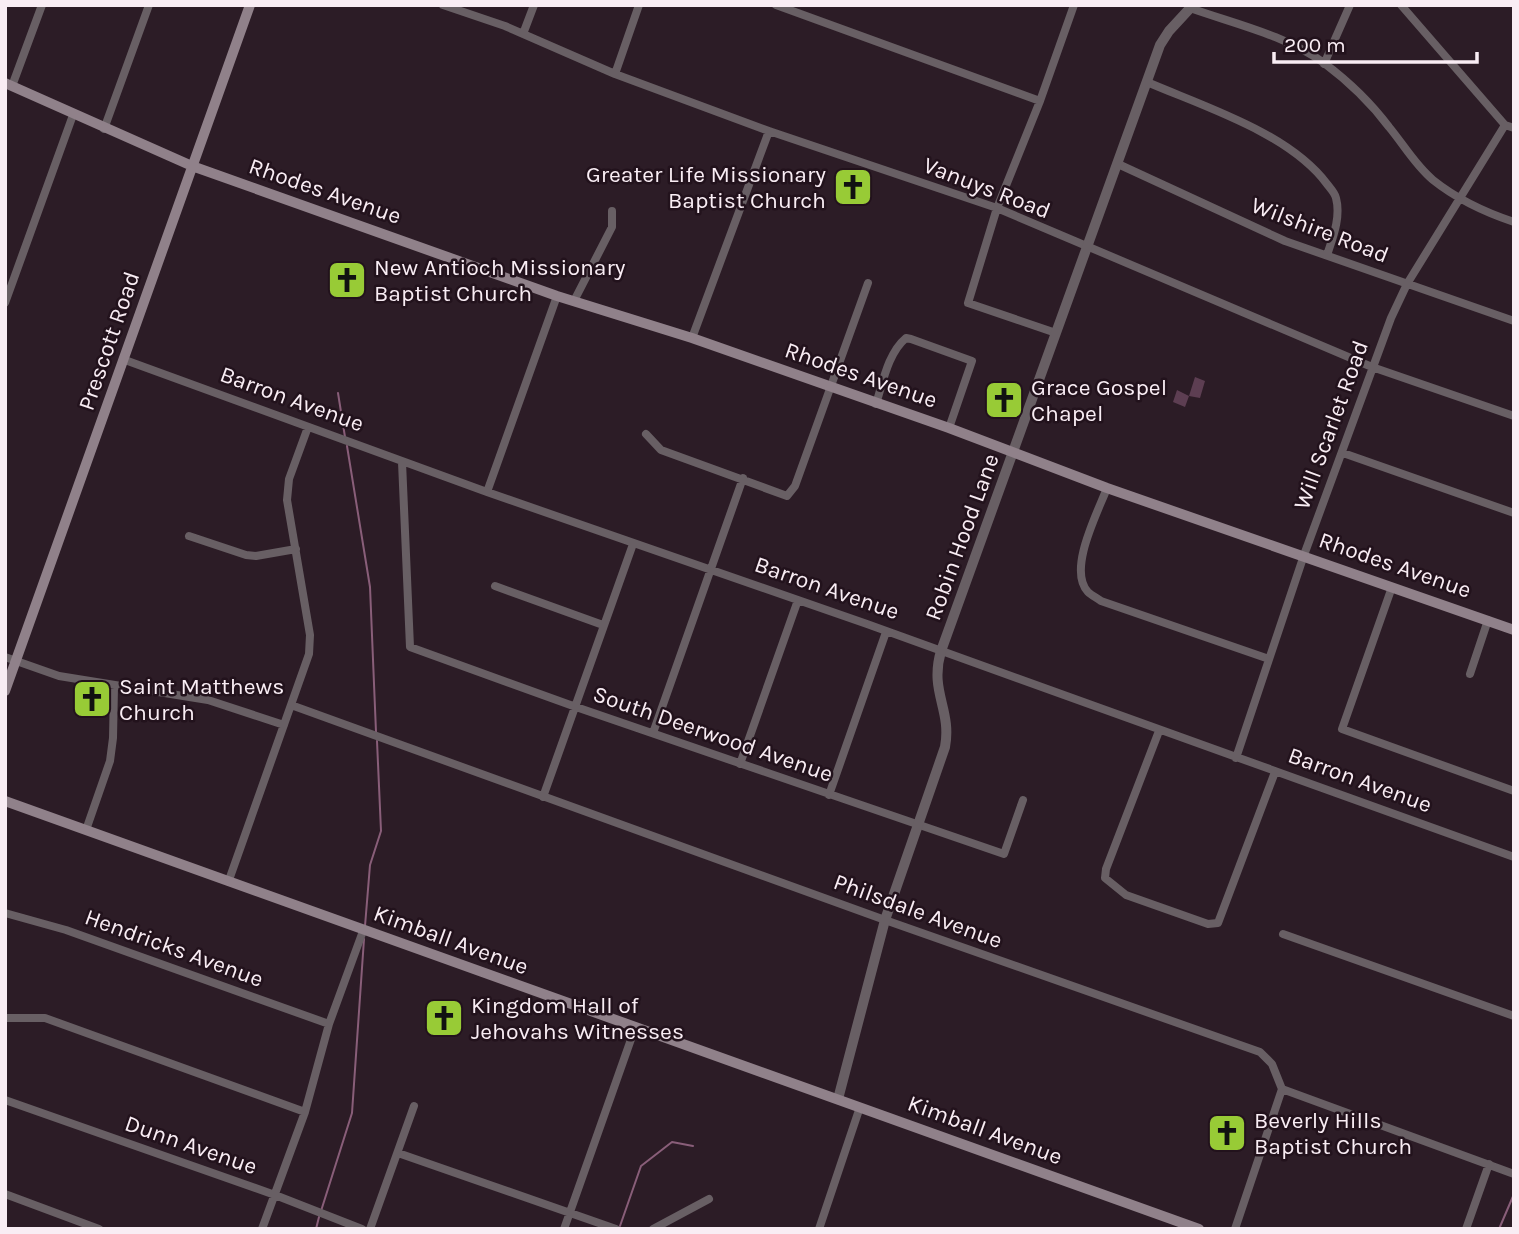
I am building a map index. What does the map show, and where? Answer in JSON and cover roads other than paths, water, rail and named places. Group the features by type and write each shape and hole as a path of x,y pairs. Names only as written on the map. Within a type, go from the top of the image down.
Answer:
{"main road":[{"name":"Prescott Road","path":"5,691 11,658 125,360 250,5"},
{"path":"9,85 192,166"},
{"name":"Rhodes Avenue","path":"192,166 557,296 575,299 692,338 949,428 1108,488 1514,630"},
{"path":"5,791 22,807"},
{"name":"Kimball Avenue","path":"5,801 1199,1229"}],"street":[{"path":"9,85 42,5"},
{"path":"104,129 149,5"},
{"name":"Vanuys Road","path":"443,5 523,34 615,74 769,131 998,208 1086,248 1373,367 1514,416"},
{"path":"523,34 534,5"},
{"path":"615,74 639,5"},
{"path":"776,5 1040,101"},
{"path":"1056,333 968,303 998,208 1074,5"},
{"path":"1324,64 1350,5"},
{"path":"1401,5 1509,126"},
{"path":"1191,7 1302,49 1358,92 1389,126 1412,159 1433,180 1480,210 1514,222"},
{"name":"Robin Hood Lane","path":"838,1099 885,920 945,747 948,730 936,682 941,651 1160,45 1191,7"},
{"path":"1147,82 1275,138 1299,155 1336,196 1337,220 1327,256"},
{"path":"5,303 73,115"},
{"name":"Will Scarlet Road","path":"1236,758 1304,555 1373,367 1407,284 1459,199 1509,126"},
{"path":"692,338 769,131"},
{"name":"Wilshire Road","path":"1118,164 1285,241 1514,321"},
{"path":"575,299 612,227 612,211"},
{"path":"646,434 661,450 787,496 795,486 867,284"},
{"path":"487,492 557,296"},
{"path":"876,404 889,362 902,341 908,338 972,361 949,428"},
{"name":"Barron Avenue","path":"125,360 402,462 798,600 1514,858"},
{"path":"229,880 309,654 310,635 287,500 289,479 308,426"},
{"path":"1343,453 1514,513"},
{"name":"South Deerwood Avenue","path":"402,462 410,647 1004,854 1023,800"},
{"path":"653,733 743,478"},
{"path":"1108,488 1082,554 1079,575 1087,591 1101,601 1269,659"},
{"path":"189,536 246,555 256,556 296,549"},
{"path":"543,797 633,544"},
{"path":"495,586 603,625"},
{"path":"1392,587 1342,729 1514,791"},
{"path":"740,764 798,600"},
{"path":"1470,674 1488,620"},
{"path":"829,795 886,632"},
{"path":"11,658 59,676 114,687 208,700 284,725"},
{"path":"86,830 110,761 114,687"},
{"name":"Philsdale Avenue","path":"291,705 1259,1052 1272,1064 1282,1089"},
{"path":"1159,731 1106,869 1105,878 1126,895 1208,924 1218,923 1275,772"},
{"name":"Hendricks Avenue","path":"5,913 66,930 329,1024"},
{"path":"262,1229 304,1112 329,1024 363,931"},
{"path":"1283,934 1514,1016"},
{"path":"5,1018 45,1018 304,1112"},
{"path":"564,1229 635,1028"},
{"path":"1235,1229 1282,1089 1514,1174"},
{"name":"Dunn Avenue","path":"5,1100 275,1195 362,1229"},
{"path":"370,1229 414,1106"},
{"path":"819,1229 860,1107"},
{"path":"398,1153 615,1229"},
{"path":"1466,1229 1489,1164"},
{"path":"5,1194 99,1229"},
{"path":"653,1229 709,1199"}],"waterway":[{"path":"338,393 345,437"},
{"path":"347,446 370,587 376,732"},
{"path":"365,926 370,865 381,831 377,741"},
{"path":"321,1211 352,1113 364,939"},
{"path":"620,1226 641,1166 672,1142 693,1146"},
{"path":"1499,1229 1514,1194"},
{"path":"316,1229 319,1217"}],"place":[{"name":"Greater Life Missionary Baptist Church","path":"853,187"},
{"name":"New Antioch Missionary Baptist Church","path":"347,280"},
{"name":"Grace Gospel Chapel","path":"1004,400"},
{"name":"Saint Matthews Church","path":"92,699"},
{"name":"Kingdom Hall of Jehovahs Witnesses","path":"444,1018"},
{"name":"Beverly Hills Baptist Church","path":"1227,1133"}]}
